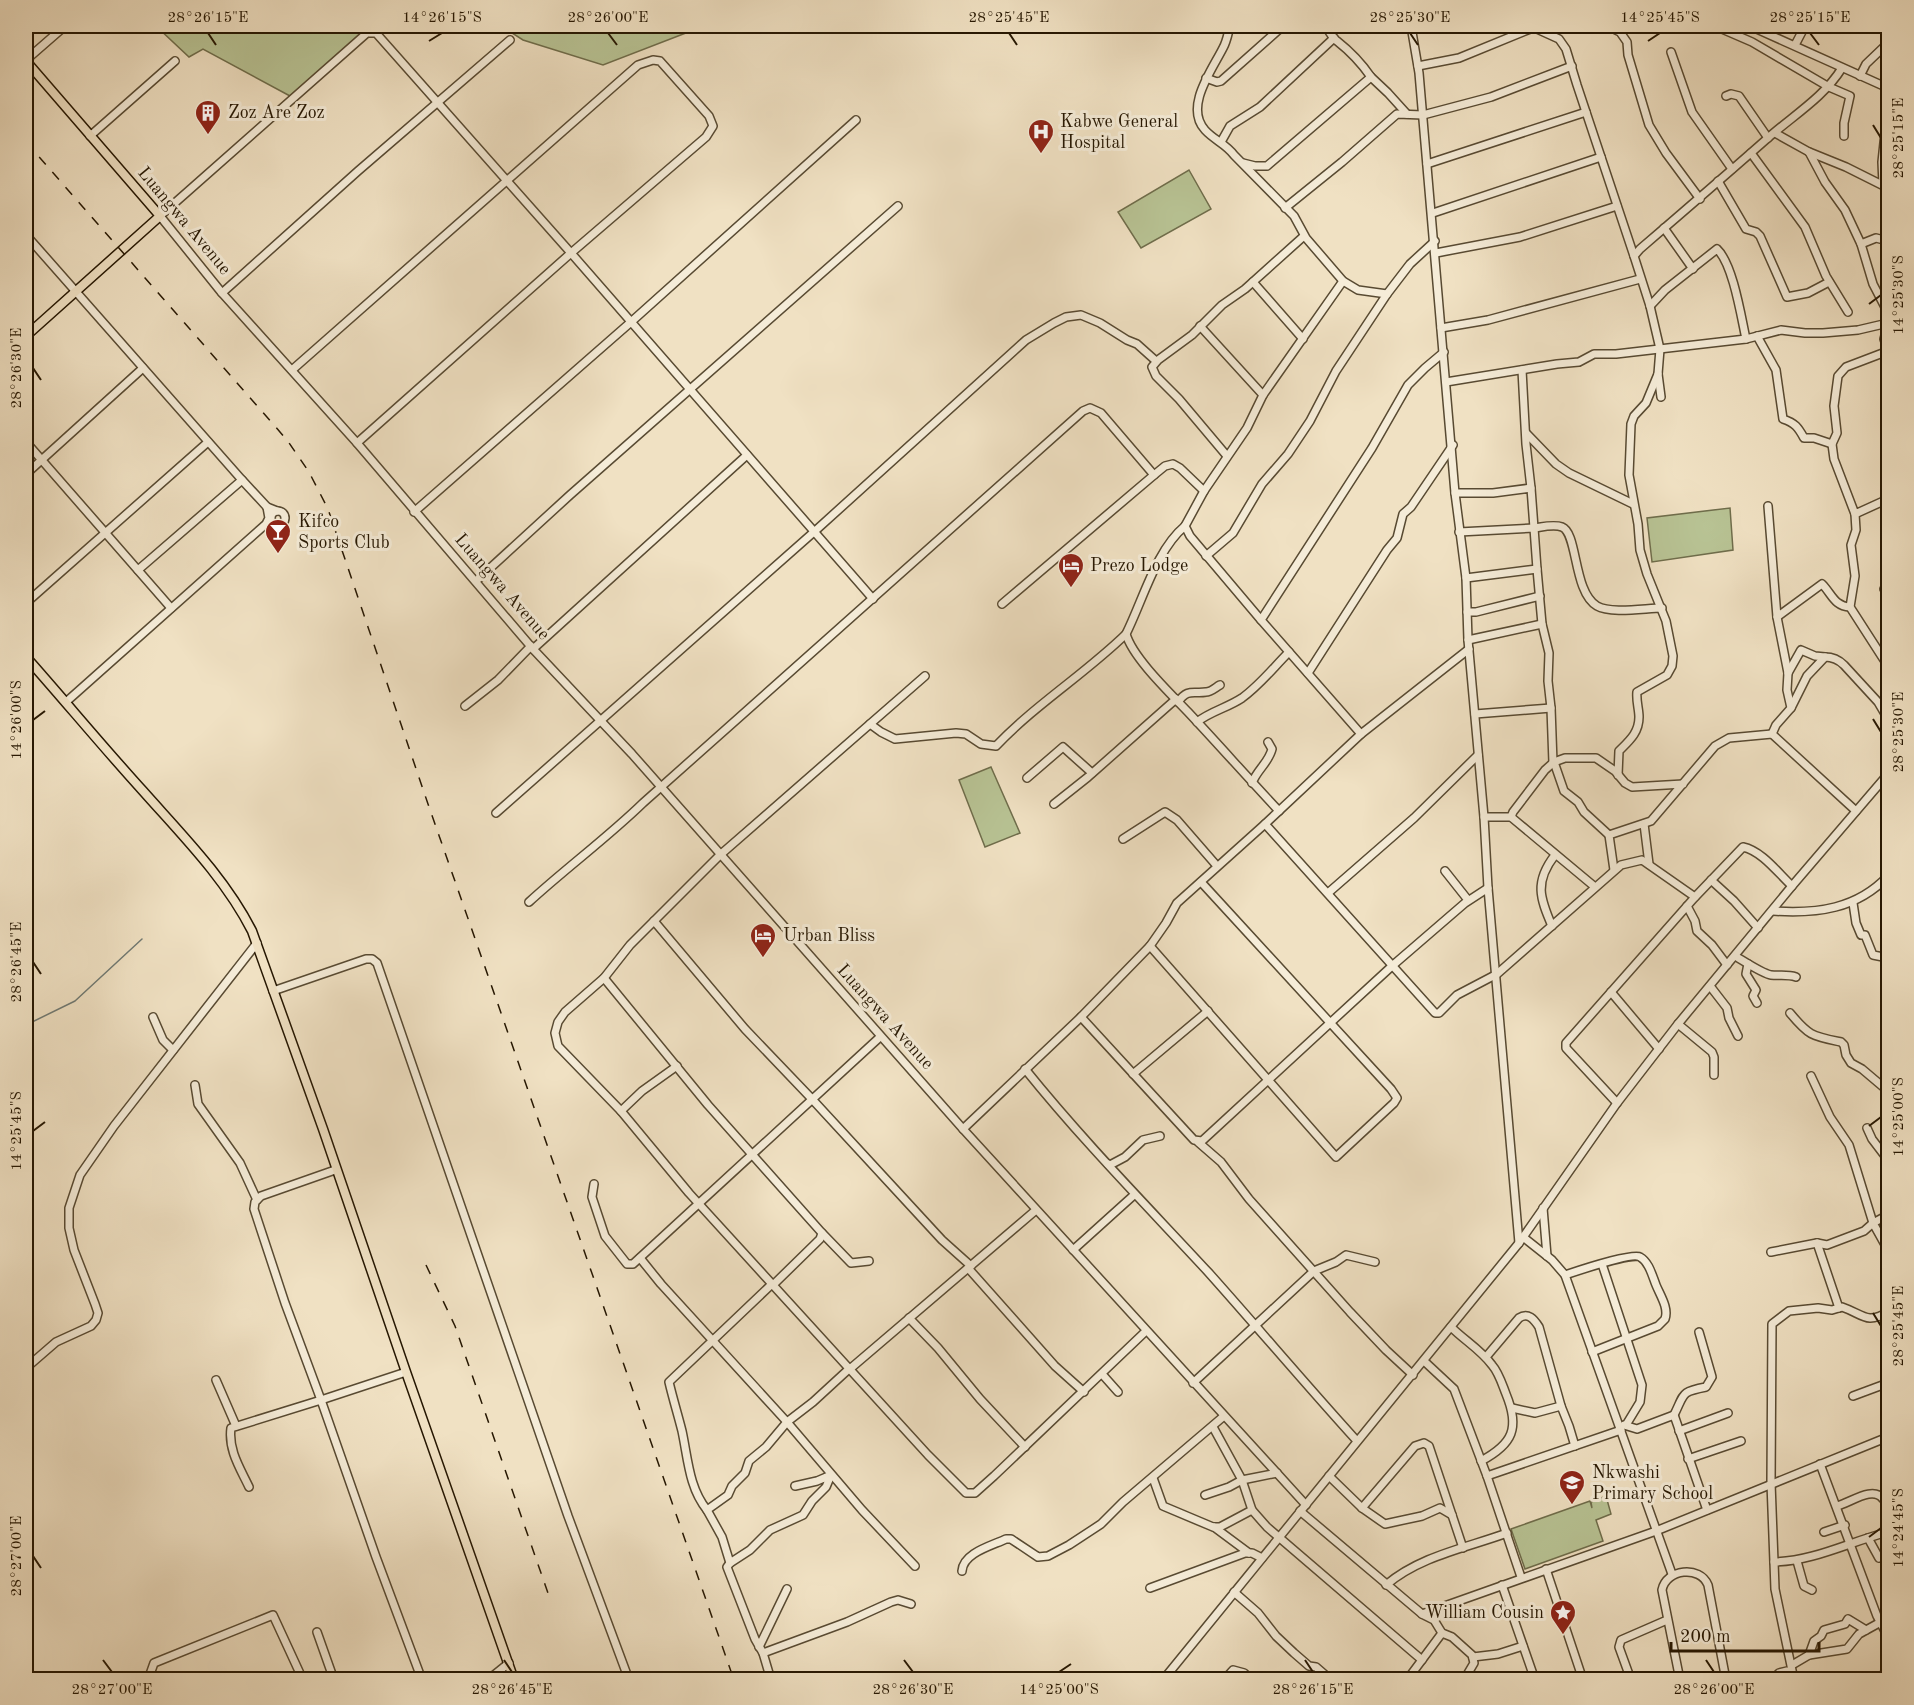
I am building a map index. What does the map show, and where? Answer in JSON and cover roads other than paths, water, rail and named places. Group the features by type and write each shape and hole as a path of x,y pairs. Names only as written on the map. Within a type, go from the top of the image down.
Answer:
{"main road":[{"name":"Luangwa Avenue","path":"26,60 160,216"},
{"path":"26,336 160,216"},
{"path":"26,657 228,891 240,908 257,943 514,1680"}],"street":[{"path":"26,60 65,26"},
{"path":"1230,26 1223,48 1206,78 1198,105 1198,113 1205,130 1228,146 1294,216 1305,236 1343,281 1358,290 1387,294"},
{"path":"1206,78 1217,82 1226,77 1283,26"},
{"path":"1325,26 1407,114"},
{"path":"1411,26 1423,115 1453,445 1455,493 1466,578 1468,640 1488,888 1521,1240"},
{"path":"1608,26 1620,32 1627,42 1628,55 1649,125 1666,153 1700,199"},
{"path":"1715,26 1773,53 1829,87 1850,96 1844,123 1844,136"},
{"path":"1750,26 1886,86"},
{"path":"1795,45 1805,26"},
{"path":"1418,66 1459,58 1533,28 1559,39 1566,49 1572,66 1576,85 1650,306 1660,349 1658,374 1661,398"},
{"path":"160,216 367,33 373,32 507,180 873,599"},
{"path":"1221,141 1230,126 1260,107 1334,38"},
{"path":"222,292 510,40"},
{"path":"1860,76 1870,60 1888,44"},
{"path":"1671,52 1692,112 1732,169"},
{"path":"90,136 175,61"},
{"path":"292,370 645,61 660,61 702,107 712,121 712,131 357,443"},
{"path":"1285,208 1396,114 1423,115 1491,97 1572,66"},
{"path":"1634,256 1829,87 1842,68"},
{"path":"1242,163 1267,166 1371,77"},
{"path":"1726,96 1731,94 1739,96 1768,138"},
{"path":"1886,186 1882,162 1888,104"},
{"path":"1427,164 1586,112"},
{"path":"414,512 632,322 856,120"},
{"path":"1775,133 1809,152 1886,186"},
{"path":"1809,152 1825,182 1845,210 1862,244 1873,284 1888,314"},
{"path":"1751,153 1805,227 1814,253 1848,312"},
{"path":"1432,213 1600,157"},
{"path":"1718,181 1746,229 1760,236 1787,297 1808,293 1829,282"},
{"path":"476,581 570,495 691,391 898,206"},
{"path":"1436,253 1520,237 1617,206"},
{"name":"Luangwa Avenue","path":"160,216 222,292 357,443 532,647 601,720 880,1037 1036,1210 1306,1504"},
{"path":"1664,228 1693,269"},
{"path":"26,235 242,480 269,518 280,525 285,520 283,514 277,511 269,518 171,608 66,702"},
{"path":"1227,456 1179,399 1156,376 1152,367 1156,361 1181,344 1222,304 1253,282 1305,236"},
{"path":"1862,244 1876,238 1888,241"},
{"path":"1206,556 1233,533 1262,484 1288,454 1310,421 1336,371 1387,294 1410,264 1435,242"},
{"path":"1650,306 1665,290 1717,249 1725,258 1746,339"},
{"path":"1441,328 1488,320 1640,279"},
{"path":"870,724 895,739 956,733 966,734 981,744 996,746 1018,723 1126,634 1157,562 1173,537 1185,526 1204,491 1247,428 1263,395 1343,281"},
{"path":"1253,282 1303,339"},
{"path":"496,813 815,531 1026,340 1066,317 1081,315 1137,344 1156,361"},
{"path":"1446,382 1573,364 1594,354 1746,339 1781,330 1823,333 1858,330 1888,324 1884,339 1888,351 1841,371 1838,376 1834,406 1837,433 1832,444 1834,459 1856,514 1856,530 1851,544 1855,576 1850,607 1888,666"},
{"path":"1200,326 1263,395"},
{"path":"1757,336 1776,370 1783,419 1798,427 1804,438 1814,438 1832,444"},
{"path":"1261,620 1372,448 1408,385 1444,352"},
{"path":"26,474 143,368"},
{"path":"1522,370 1542,624 1549,652 1548,681 1553,763 1564,791 1578,802 1584,812 1609,835 1614,870"},
{"path":"1618,775 1619,751 1631,740 1637,728 1639,718 1637,692 1667,675 1672,666 1673,656 1662,608 1647,574 1640,550 1629,475 1631,424 1634,416 1646,403 1658,374"},
{"path":"529,902 661,788 1083,411 1090,408 1101,413 1154,475"},
{"path":"1526,434 1569,473 1633,504"},
{"path":"26,442 171,608"},
{"path":"26,603 208,442"},
{"path":"1308,673 1397,538 1403,514 1411,507 1453,445"},
{"path":"465,706 498,681 532,647 747,455"},
{"path":"1002,604 1165,466 1173,464 1180,468 1204,491"},
{"path":"138,570 242,480"},
{"path":"1455,493 1493,493 1531,488"},
{"path":"1856,514 1888,499"},
{"path":"1768,506 1777,617 1788,673 1791,708"},
{"path":"1185,526 1206,556 1361,734"},
{"path":"1459,532 1560,526 1566,530 1571,540 1584,589 1590,600 1597,606 1612,610 1662,608"},
{"path":"1466,578 1537,569"},
{"path":"1777,617 1822,584 1837,604 1850,607"},
{"path":"1467,612 1476,612 1540,596"},
{"path":"1468,640 1542,624"},
{"path":"1126,634 1132,649 1279,811"},
{"path":"963,1129 1081,1017 1150,946 1177,903 1361,734 1469,649"},
{"path":"1788,673 1801,650 1815,656 1835,658 1878,702 1888,719"},
{"path":"1197,722 1212,712 1223,710 1257,687 1289,652"},
{"path":"1772,734 1776,725 1791,708 1807,676 1825,657"},
{"path":"925,676 720,855 630,945 604,978 565,1012 558,1022 555,1039 571,1061 621,1111 699,1204 928,1455 966,1493 975,1493 1146,1331"},
{"path":"1054,804 1187,693 1208,692 1220,685"},
{"path":"1475,714 1551,708"},
{"path":"1609,835 1652,821 1715,746 1729,738 1772,734 1856,811"},
{"path":"1252,783 1271,755 1272,749 1268,742"},
{"path":"1027,778 1062,747 1092,773"},
{"path":"1328,893 1414,818 1478,755"},
{"path":"1511,817 1545,770 1553,763 1574,757 1596,758 1605,763 1625,783 1639,788 1683,784"},
{"path":"1163,1680 1521,1240 1617,1103 1678,1024 1888,774"},
{"path":"1881,783 1888,788"},
{"path":"1123,839 1165,812 1177,820 1217,866"},
{"path":"1484,817 1511,817 1595,887"},
{"path":"1265,824 1435,1013 1438,1013 1457,995 1497,974 1614,870 1635,860 1642,860 1649,864 1695,897"},
{"path":"1644,824 1649,864"},
{"path":"1617,1103 1565,1046 1695,897 1743,847 1749,848 1758,855 1792,886"},
{"path":"1552,926 1541,900 1545,868 1555,855"},
{"path":"1445,871 1468,900"},
{"path":"1773,911 1833,908 1853,903 1876,889 1888,876"},
{"path":"1711,880 1758,928"},
{"path":"1150,946 1336,1157 1394,1103 1397,1098 1201,882"},
{"path":"1198,1142 1202,1141 1392,966 1468,900 1488,888"},
{"path":"1853,903 1856,923 1873,955 1888,958"},
{"path":"1687,906 1695,921 1697,931 1712,945 1727,965"},
{"path":"654,921 745,1029 969,1267 1055,1366 1084,1392"},
{"path":"26,1368 56,1342 91,1326 98,1313 74,1250 69,1228 69,1208 80,1175 114,1126 257,943"},
{"path":"1735,956 1772,975 1796,976"},
{"path":"273,991 366,959 372,959 377,963 571,1526 629,1680"},
{"path":"1748,964 1746,974 1756,990 1753,996 1756,1003"},
{"path":"604,978 676,1066 822,1233 851,1263 869,1261"},
{"path":"1710,986 1727,1008 1738,1036"},
{"path":"1611,992 1659,1049"},
{"path":"1132,1074 1208,1011"},
{"path":"1790,1013 1810,1035 1841,1042 1851,1063 1863,1069 1888,1091"},
{"path":"153,1017 163,1040 173,1050"},
{"path":"1081,1017 1132,1074 1198,1142 1221,1162 1249,1200 1372,1335 1413,1375"},
{"path":"1678,1024 1712,1052 1714,1075"},
{"path":"594,1184 592,1197 604,1236 628,1265 640,1258 880,1037"},
{"path":"621,1111 642,1091 676,1066"},
{"path":"1025,1070 1357,1441"},
{"path":"1811,1076 1830,1117 1849,1145 1873,1223 1888,1250"},
{"path":"195,1085 198,1104 240,1163 257,1200"},
{"path":"1866,1128 1888,1160"},
{"path":"1108,1164 1125,1158 1143,1140 1160,1136"},
{"path":"335,1170 261,1196 254,1209 285,1303 422,1680"},
{"path":"1073,1250 1134,1194"},
{"path":"1543,1208 1547,1256"},
{"path":"707,1510 728,1495 732,1486 746,1473 749,1461 766,1447 787,1422 1036,1210"},
{"path":"1771,1252 1817,1244 1827,1245 1864,1231 1888,1215"},
{"path":"730,1563 722,1537 699,1500 692,1480 669,1382 820,1239 822,1233"},
{"path":"1521,1240 1547,1256 1565,1275 1621,1426 1672,1574"},
{"path":"1817,1244 1839,1308"},
{"path":"1193,1383 1314,1271 1346,1255 1375,1262"},
{"path":"1565,1275 1623,1257 1640,1256 1647,1263 1666,1310 1667,1316 1664,1322 1592,1352"},
{"path":"640,1258 915,1566"},
{"path":"1487,1476 1575,1446 1621,1426 1634,1413 1642,1394 1642,1385 1602,1264"},
{"path":"1794,1680 1789,1668 1775,1589 1773,1562 1772,1324 1789,1311 1818,1308 1832,1310 1844,1307 1866,1318 1875,1319 1888,1312"},
{"path":"1486,1357 1519,1318 1526,1316 1532,1318 1539,1328 1575,1446"},
{"path":"909,1318 1025,1447"},
{"path":"1451,1327 1486,1357 1498,1372 1512,1408 1514,1426 1509,1439 1493,1455 1481,1461"},
{"path":"1700,1332 1712,1377 1706,1386 1687,1390 1682,1395 1674,1415 1707,1510"},
{"path":"1424,1361 1454,1389 1487,1476 1521,1577"},
{"path":"249,1487 233,1453 231,1428 406,1372"},
{"path":"1102,1374 1118,1392"},
{"path":"216,1380 236,1426"},
{"path":"1853,1396 1888,1383"},
{"path":"1512,1408 1535,1413 1561,1406"},
{"path":"1679,1431 1728,1413"},
{"path":"1621,1426 1637,1429 1674,1415"},
{"path":"962,1571 963,1564 970,1556 1006,1539 1011,1539 1038,1557 1048,1556 1069,1545 1101,1524 1123,1502 1224,1416"},
{"path":"1212,1427 1242,1480 1252,1510 1266,1527 1422,1660"},
{"path":"1422,1614 1656,1531 1888,1437"},
{"path":"1688,1459 1741,1441"},
{"path":"1362,1508 1415,1446 1424,1443 1429,1446 1463,1548"},
{"path":"1820,1464 1888,1636"},
{"path":"1205,1495 1242,1480 1276,1473"},
{"path":"795,1486 817,1481 831,1474"},
{"path":"771,1680 727,1567 750,1550 770,1530 803,1515 812,1501 826,1487 831,1474"},
{"path":"1329,1476 1362,1508 1385,1524 1422,1516 1440,1508 1452,1515"},
{"path":"1153,1478 1163,1506 1214,1527 1249,1553 1262,1558"},
{"path":"1837,1506 1875,1493 1881,1495 1883,1499 1888,1499"},
{"path":"1214,1527 1226,1525 1252,1510"},
{"path":"1300,1511 1386,1585 1422,1614 1434,1620 1442,1633 1452,1637 1473,1657 1474,1663 1464,1680"},
{"path":"1824,1532 1845,1525"},
{"path":"1773,1562 1813,1557 1888,1532"},
{"path":"1386,1585 1400,1573 1416,1564 1507,1533"},
{"path":"1868,1538 1879,1558"},
{"path":"1150,1588 1249,1553"},
{"path":"1797,1560 1804,1586 1812,1590"},
{"path":"1546,1569 1583,1680"},
{"path":"1680,1680 1662,1590 1666,1578 1672,1574 1695,1572 1706,1578 1726,1680"},
{"path":"1502,1585 1535,1680"},
{"path":"761,1650 787,1589"},
{"path":"1234,1592 1258,1612 1276,1636 1294,1653 1331,1680"},
{"path":"761,1650 847,1622 891,1602 898,1600 911,1604"},
{"path":"148,1680 154,1663 273,1615 303,1680"},
{"path":"1772,1680 1779,1673 1809,1655 1847,1649 1859,1634 1888,1618"},
{"path":"1809,1655 1814,1641 1821,1636 1824,1630 1845,1624 1848,1619 1866,1630"},
{"path":"1630,1680 1619,1643 1624,1638 1667,1620"},
{"path":"317,1632 334,1680"},
{"path":"1407,1680 1442,1633"},
{"path":"1473,1657 1498,1654 1523,1646"},
{"path":"488,1680 509,1664"},
{"path":"1224,1680 1233,1670 1244,1673 1252,1680"},
{"path":"1875,1680 1888,1671"}],"waterway":[{"path":"26,1025 75,1001 142,939"}],"railway":[{"path":"26,142 287,440 309,472 328,509 428,804 734,1680"},
{"path":"426,1265 455,1326 549,1596"}],"place":[{"name":"Zoz Are Zoz","path":"208,136"},
{"name":"Kabwe General Hospital","path":"1041,155"},
{"name":"Kifco Sports Club","path":"278,555"},
{"name":"Prezo Lodge","path":"1071,589"},
{"name":"Urban Bliss","path":"763,959"},
{"name":"Nkwashi Primary School","path":"1572,1506"},
{"name":"William Cousin","path":"1563,1636"}]}
